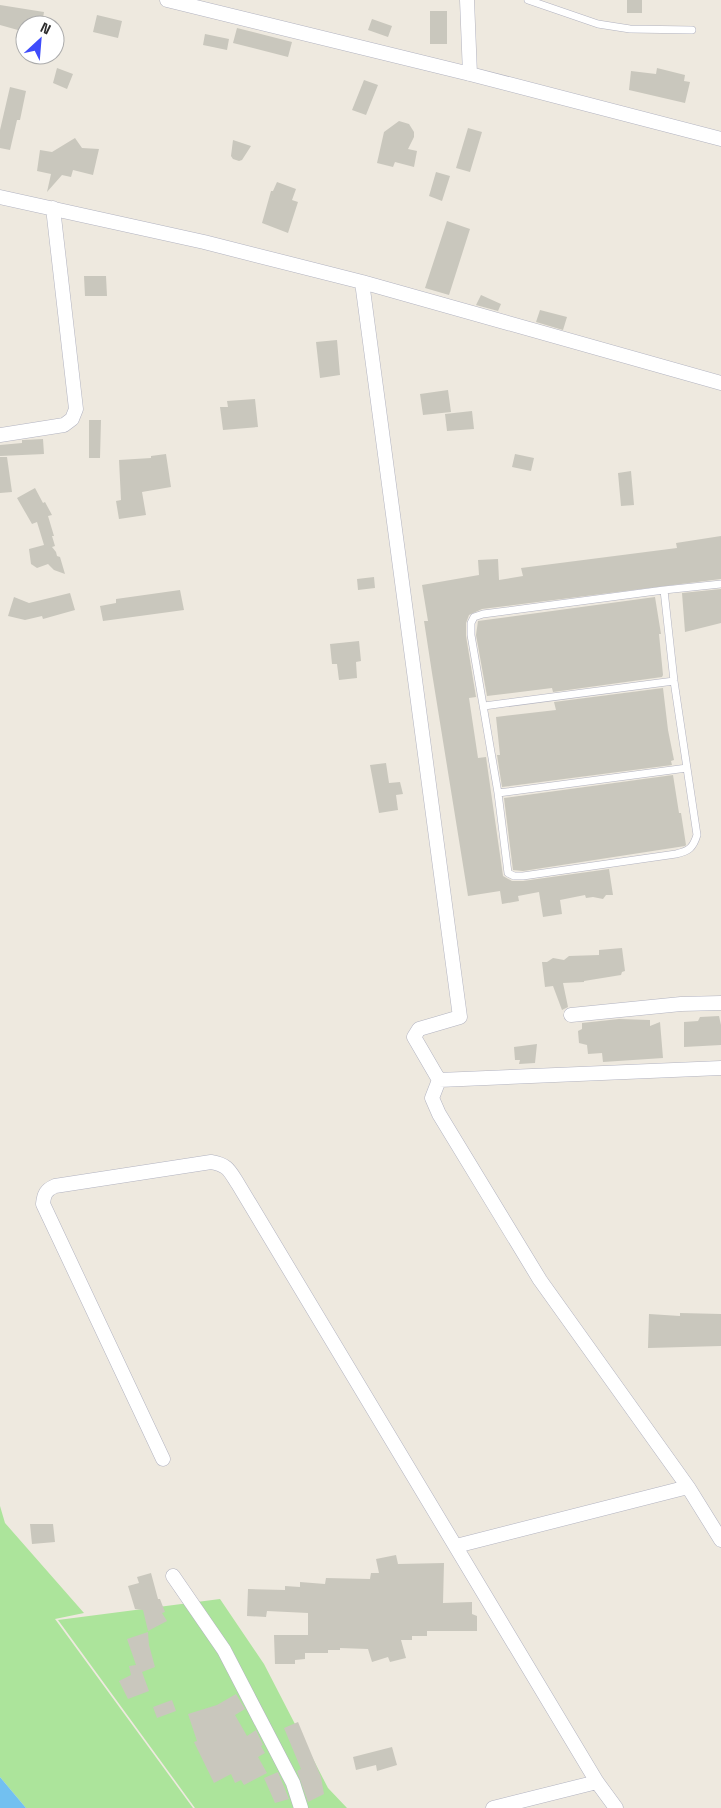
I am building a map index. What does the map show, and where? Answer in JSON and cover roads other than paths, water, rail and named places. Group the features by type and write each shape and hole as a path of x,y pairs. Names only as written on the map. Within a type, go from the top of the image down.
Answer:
{"street":[{"path":"167,0 470,74 721,139"},
{"path":"467,0 470,74"},
{"path":"0,197 204,242 362,282 721,383"},
{"path":"0,435 64,426 72,419 76,409 53,208"},
{"path":"362,282 460,1017 418,1029 414,1037 439,1080"},
{"path":"571,1015 681,1004 721,1003"},
{"path":"439,1080 721,1068"},
{"path":"439,1080 432,1098 439,1114 530,1263 688,1487 720,1536"},
{"path":"163,1459 43,1204 44,1195 55,1186 211,1162 220,1163 227,1167 238,1184 597,1782 616,1808"},
{"path":"456,1546 688,1487"},
{"path":"173,1576 224,1650 293,1783 302,1808"},
{"path":"493,1808 597,1782"}],"lane":[{"path":"528,0 598,24 630,29 692,30"},
{"path":"664,590 674,681 697,836 694,847 686,852 523,876 514,876 508,873 498,793 471,635 470,623 474,617 664,590 721,584"},
{"path":"484,706 674,681"},
{"path":"498,793 688,768"}],"water":[{"path":"0,1777 26,1808 0,1808"}]}
